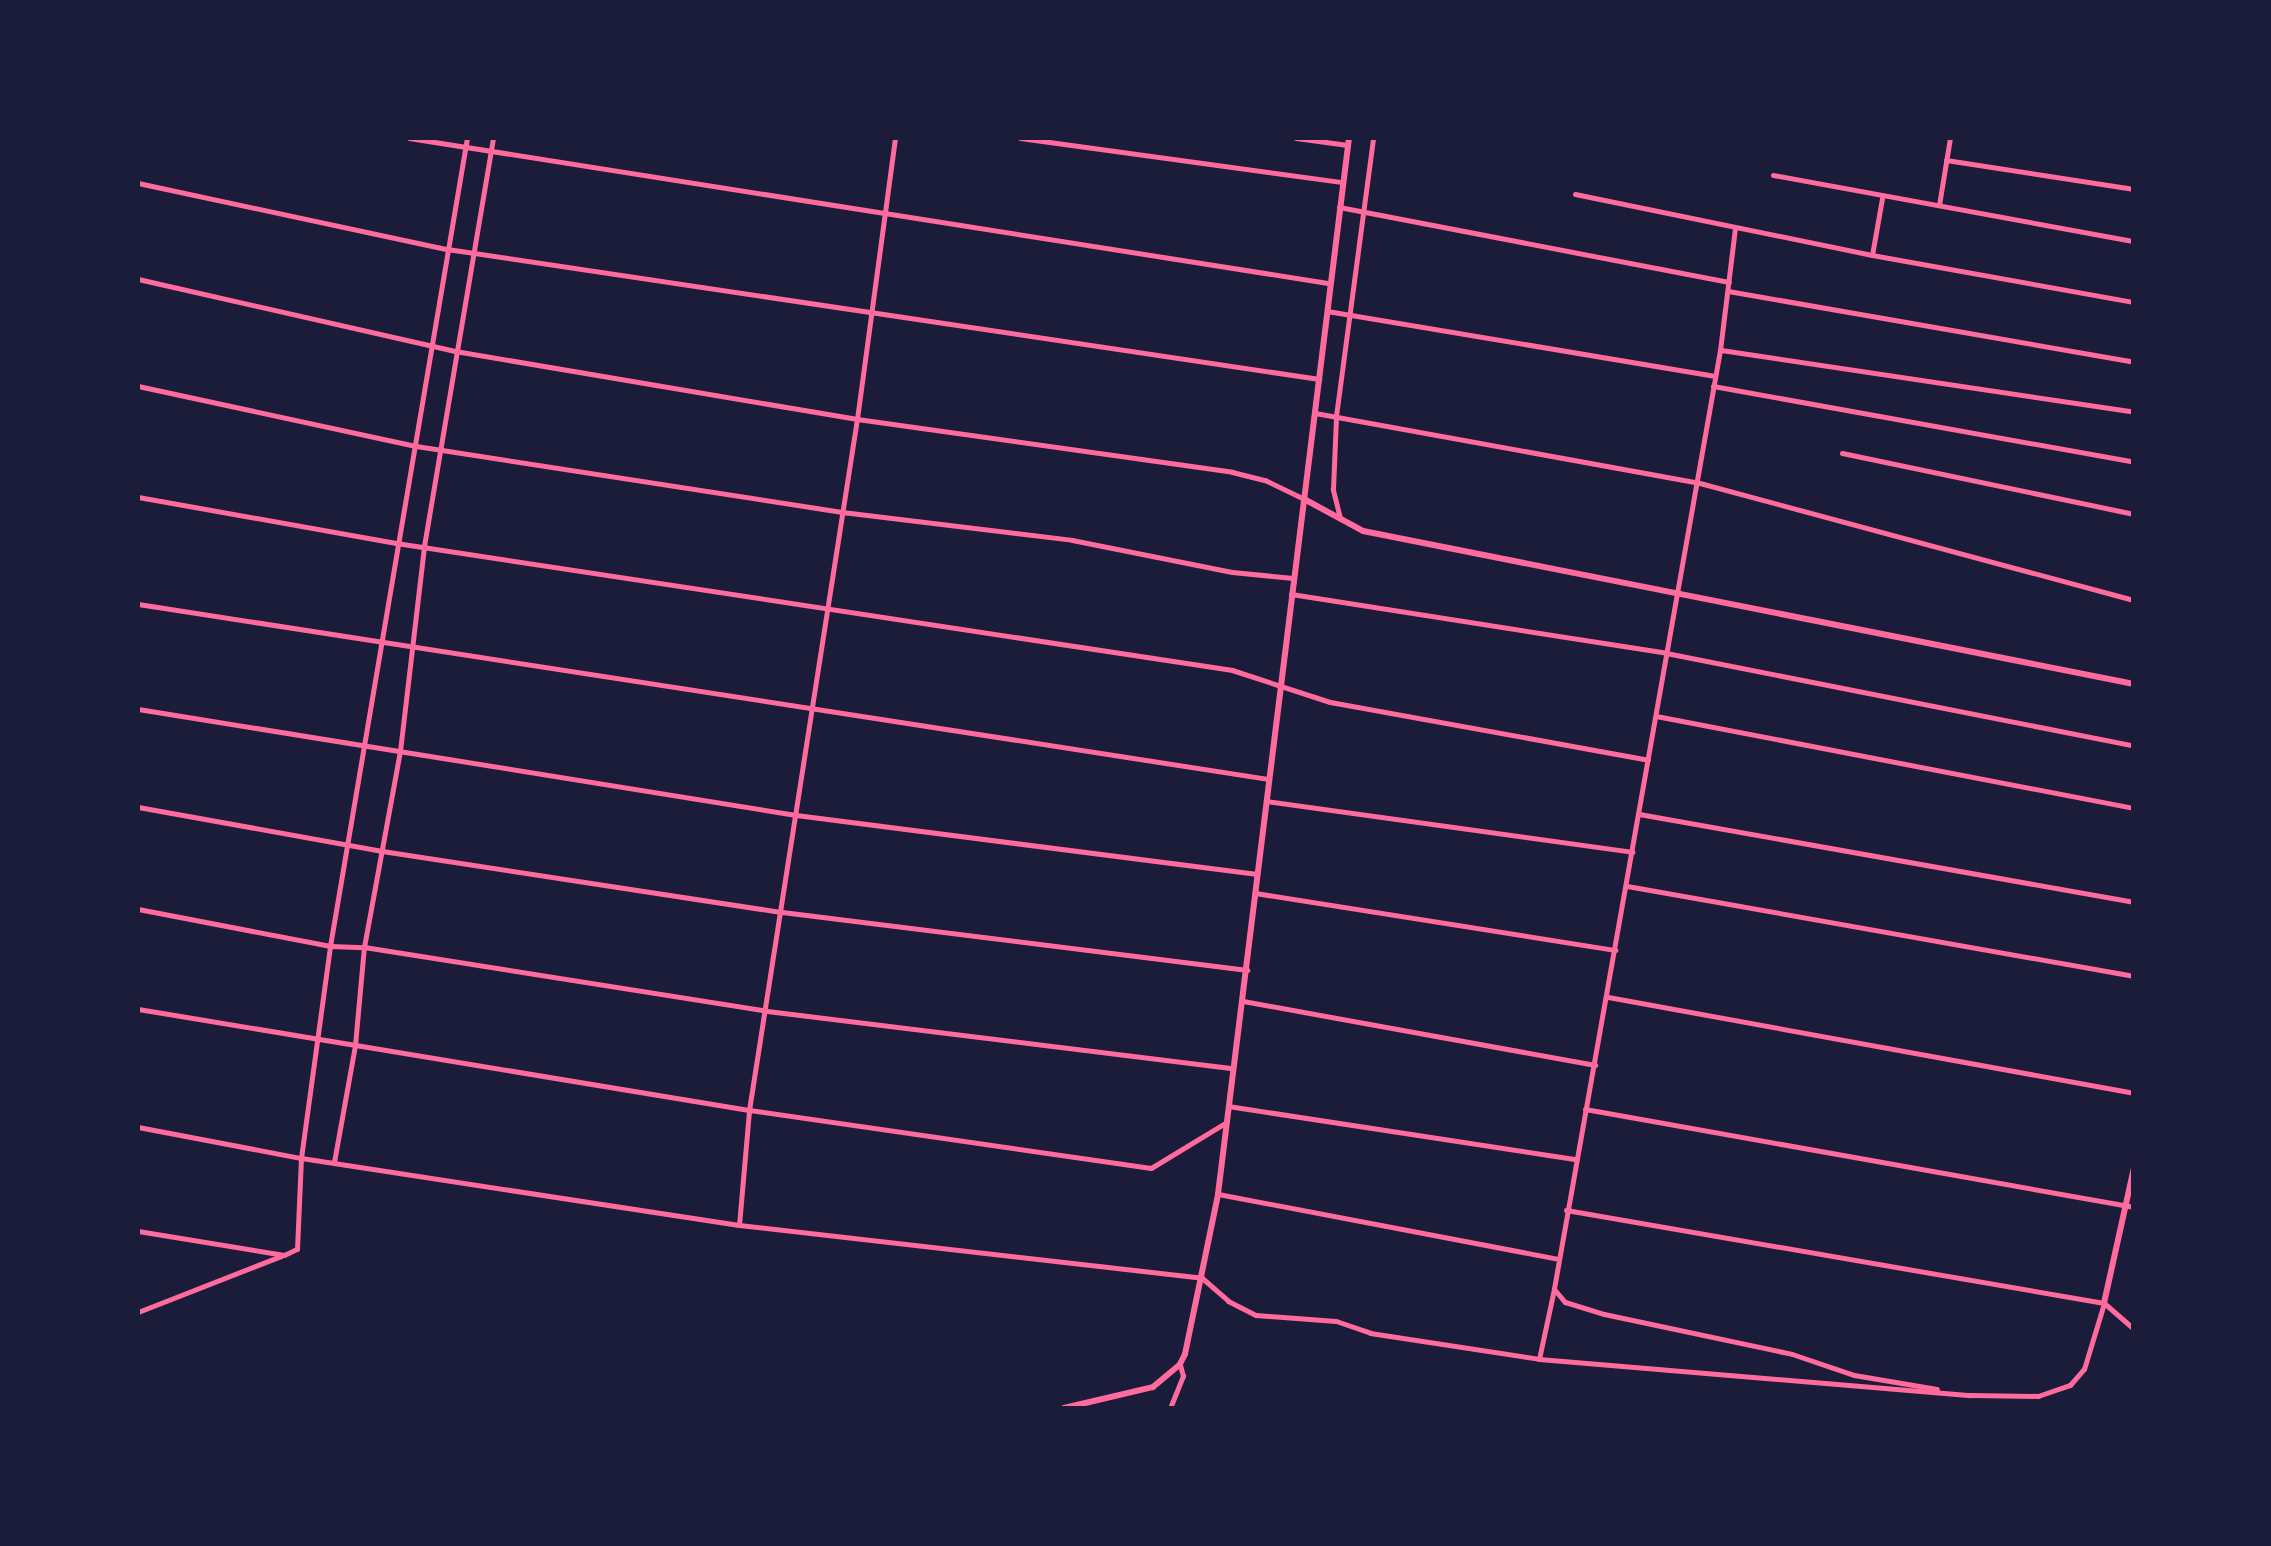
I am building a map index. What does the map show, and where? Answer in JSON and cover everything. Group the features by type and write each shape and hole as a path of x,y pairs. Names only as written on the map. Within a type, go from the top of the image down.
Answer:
{"street":[{"path":"409,138 1328,283"},
{"path":"138,1312 296,1249 302,1158 330,946 466,138"},
{"path":"334,1162 354,1045 364,947 400,751 424,546 493,138"},
{"path":"740,1224 750,1110 887,212 895,138"},
{"path":"1020,138 1342,182"},
{"path":"1170,1408 1183,1376 1180,1364 1218,1194 1316,412 1328,283 1349,141 1296,138"},
{"path":"1340,521 1334,489 1336,416 1373,138"},
{"path":"1939,205 1950,138"},
{"path":"1946,160 2134,189"},
{"path":"1773,175 1882,198 2134,241"},
{"path":"138,183 447,250 1319,379"},
{"path":"1575,194 1872,256 2134,302"},
{"path":"1872,256 1882,198"},
{"path":"1338,207 1729,282"},
{"path":"1539,1360 1608,997 1720,350 1735,228"},
{"path":"138,279 455,352 856,419 1232,472 1266,480 1364,532 2134,684"},
{"path":"1727,290 2134,362"},
{"path":"1325,310 1714,376"},
{"path":"1720,350 2134,412"},
{"path":"138,386 416,446 842,512 1072,540 1232,572 1293,578"},
{"path":"1712,386 2134,462"},
{"path":"1316,412 1696,482 2134,600"},
{"path":"1842,454 2134,514"},
{"path":"138,496 396,543 1232,670 1330,702 1648,760"},
{"path":"1291,594 1666,653 2134,746"},
{"path":"138,604 1268,779"},
{"path":"138,709 796,815 1258,874"},
{"path":"1656,716 2134,808"},
{"path":"1266,801 1632,852"},
{"path":"138,808 382,851 782,912 1247,970"},
{"path":"1639,814 2134,902"},
{"path":"1627,886 2134,976"},
{"path":"1256,893 1616,950"},
{"path":"138,910 330,946 364,947 767,1011 1234,1068"},
{"path":"1608,997 2134,1092"},
{"path":"1243,1001 1595,1065"},
{"path":"138,1009 750,1110 1151,1168 1225,1123"},
{"path":"1228,1106 1576,1159"},
{"path":"1585,1109 2130,1206"},
{"path":"138,1126 302,1158 740,1224 1202,1278 1228,1301 1256,1315 1336,1320 1370,1334 1539,1360 1970,1396 2038,1396 2070,1385 2084,1369 2130,1206 2134,1168"},
{"path":"1218,1194 1558,1259"},
{"path":"1566,1210 2104,1302 2134,1329"},
{"path":"138,1231 284,1255"},
{"path":"1554,1289 1565,1302 1604,1314 1792,1354 1854,1374 1970,1396"},
{"path":"1064,1408 1153,1387 1180,1364"}]}
